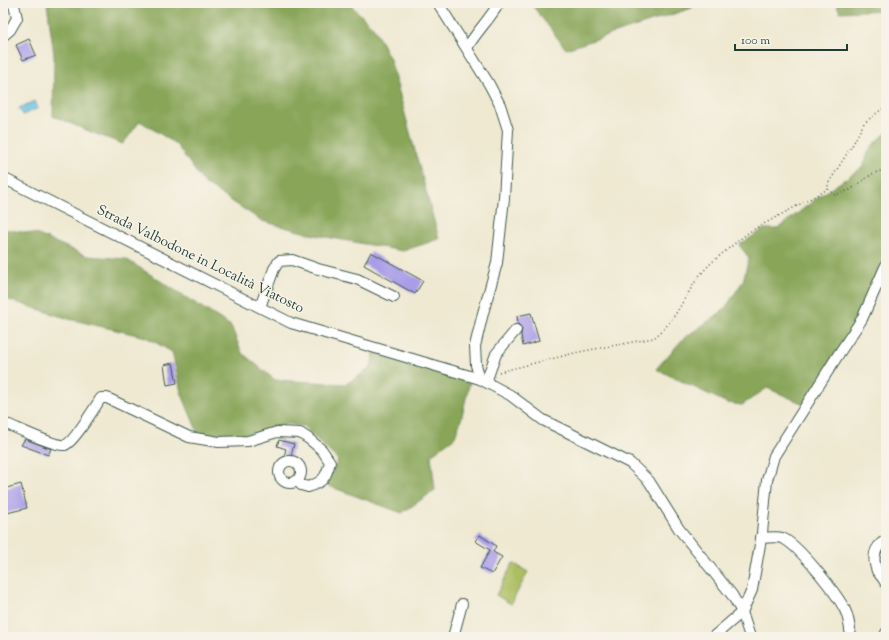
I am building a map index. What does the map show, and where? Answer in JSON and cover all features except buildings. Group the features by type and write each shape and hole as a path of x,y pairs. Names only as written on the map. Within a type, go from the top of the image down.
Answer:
{"street":[{"path":"3,36 10,30 17,18 14,5 12,3"},
{"path":"438,3 489,84 500,105 508,130 504,198 497,263 482,313 475,346 476,365 484,379"},
{"path":"467,48 474,36 496,9 499,3"},
{"name":"Strada Valbodone in Località Viatosto","path":"3,178 291,323 484,379 510,395 543,420 630,462 648,481 679,529 732,595 742,612 750,637"},
{"path":"260,307 274,269 279,261 292,260 318,269 357,279 394,297"},
{"path":"713,637 742,612 752,590 761,538 767,480 774,456 838,354 862,319 886,265"},
{"path":"484,379 496,354 516,330"},
{"path":"3,424 56,444 66,445 73,438 101,398 108,398 189,437 219,442 248,441 277,432 300,433 322,450 330,462 327,474 319,483 308,487 301,485 298,480"},
{"path":"761,538 780,537 786,540 804,556 836,595 845,610 851,637"},
{"path":"886,540 876,549 875,556 877,570 886,584"},
{"path":"453,637 462,604"},
{"path":"885,637 886,633"}],"path":[{"path":"828,190 828,184 853,144 864,123 886,106"},
{"path":"828,190 835,195 850,190 872,174 886,169"},
{"path":"484,379 496,373 579,352 654,338 664,329 675,315 698,277 712,262 749,232 828,190"}],"green space":[{"path":"47,3 349,3 374,28 390,59 439,239 403,251 310,234 262,221 204,183 176,144 140,121 123,144 53,116 54,55"},
{"path":"533,3 690,3 692,8 566,49 532,5"},
{"path":"836,3 886,3 886,10 840,12"},
{"path":"886,133 886,265 874,293 806,405 767,388 742,405 727,403 656,369 683,339 724,310 743,281 749,258 739,245 764,229 777,229 820,196 863,167 870,148"},
{"path":"3,229 36,234 87,256 126,259 231,326 242,353 275,380 346,384 371,368 374,352 470,381 461,420 455,437 431,455 435,490 402,513 326,485 338,460 303,426 287,424 265,432 237,435 198,433 181,392 172,352 146,337 69,319 3,298"},
{"path":"513,563 528,572 511,604 496,595"}],"water":[{"path":"35,101 38,108 23,115 19,108"}]}
